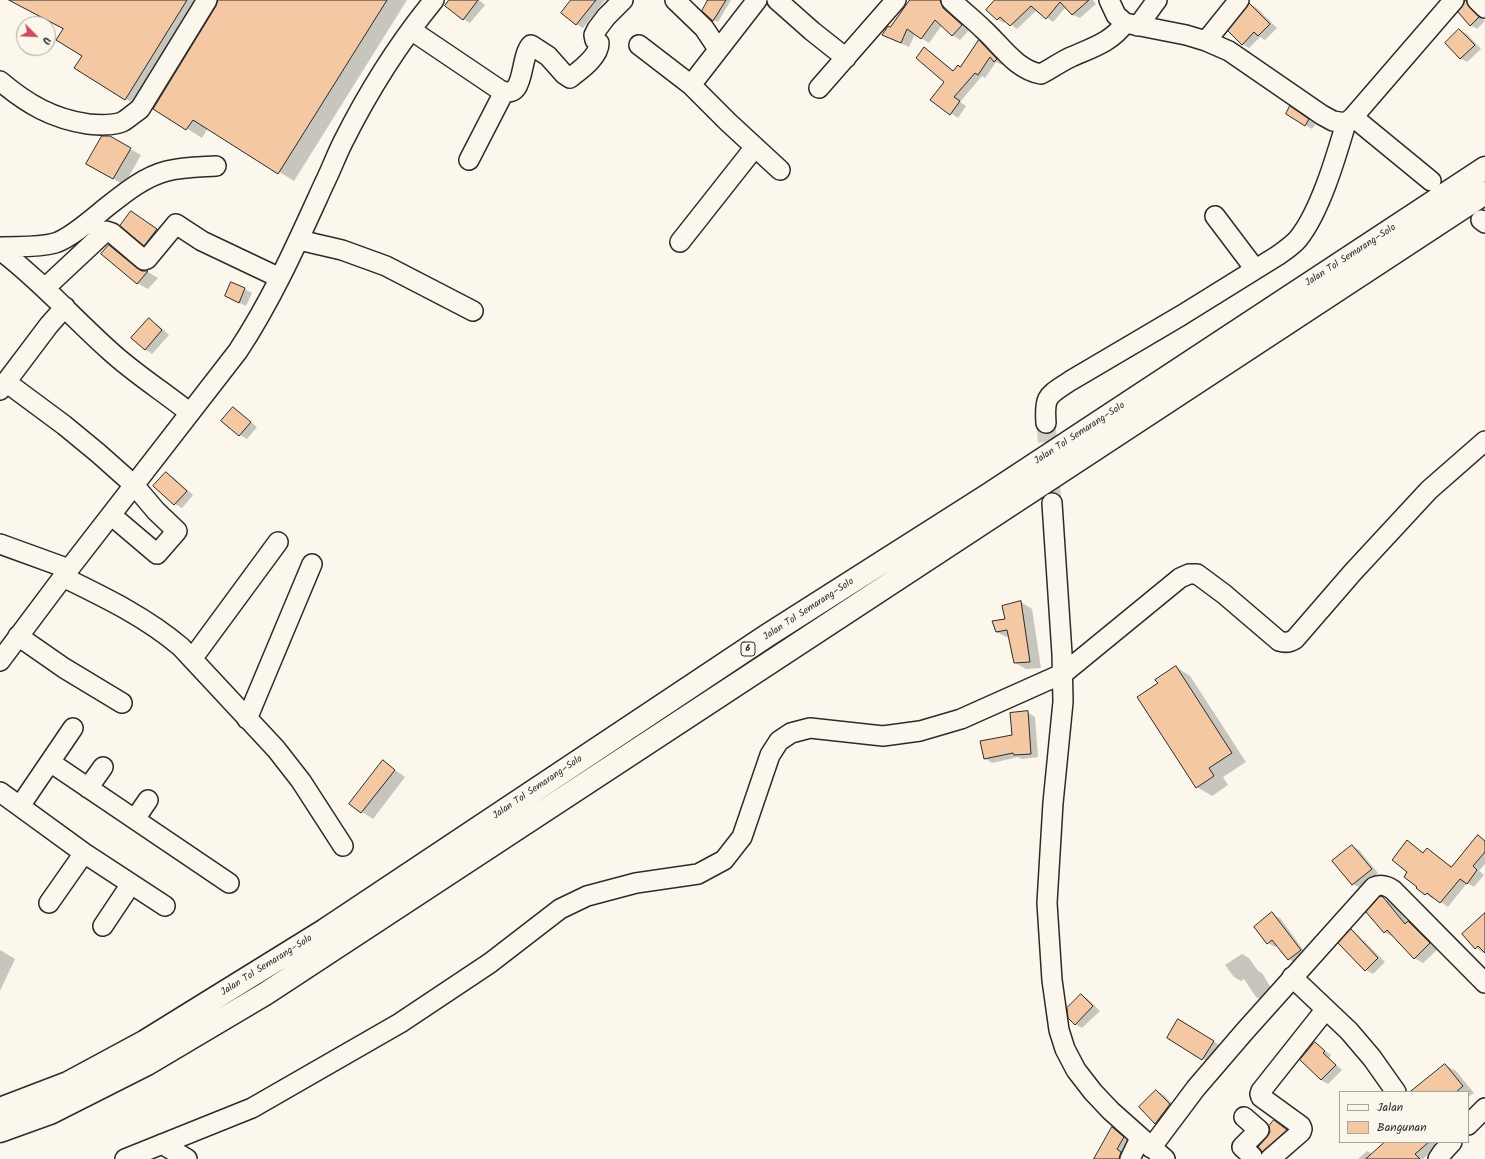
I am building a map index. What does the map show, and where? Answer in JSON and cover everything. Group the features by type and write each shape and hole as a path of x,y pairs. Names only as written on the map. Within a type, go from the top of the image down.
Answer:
{"highway":[{"name":"Jalan Tol Semarang–Solo","path":"0,1109 68,1083 144,1042 325,930 768,636 994,490 1485,168"},
{"name":"Jalan Tol Semarang–Solo","path":"0,1131 50,1113 147,1064 265,994 1485,193"}],"street":[{"path":"0,81 17,96 38,109 57,117 80,123 103,126 123,122 140,109 206,0"},
{"path":"0,661 66,573 238,351 255,326 299,240 342,144 359,111 385,67 434,0"},
{"path":"411,30 504,92 508,92 514,91 517,88 523,70 524,58 527,49 531,45 548,56 564,74 570,78 591,59 599,48 594,35 597,28 623,0"},
{"path":"675,0 704,28 718,49"},
{"path":"691,85 757,0"},
{"path":"777,0 812,31 846,58"},
{"path":"819,88 896,0"},
{"path":"951,0 984,29 1019,64 1033,73 1041,74 1069,58 1107,41 1131,25 1158,0"},
{"path":"1109,0 1116,15 1131,25 1186,35 1206,41 1229,51 1333,122 1349,120 1431,181"},
{"path":"1206,41 1239,0"},
{"path":"1046,423 1045,403 1048,396 1070,381 1182,315 1291,246 1304,230 1318,202 1349,120 1454,0"},
{"path":"1477,0 1485,8"},
{"path":"639,45 691,85 728,122 780,170"},
{"path":"469,160 504,92"},
{"path":"680,242 755,147"},
{"path":"0,249 42,246 56,242 83,225 123,194 146,180 166,171 182,168 216,166"},
{"path":"1215,216 1255,269"},
{"path":"45,288 106,231 112,233 144,260 147,259 176,224 202,241 280,278"},
{"path":"299,240 342,250 386,266 473,311"},
{"path":"0,249 45,288 112,352 190,413"},
{"path":"65,307 3,386 64,425 98,453 134,485 156,511 177,531 157,554 111,515"},
{"path":"125,1159 252,1108 400,1023 490,963 560,909 587,896 636,883 698,874 724,860 742,836 770,754 779,742 790,733 810,728 883,736 920,731 962,719 1064,673 1180,578 1189,574 1197,574 1224,594 1279,641 1285,643 1291,642 1429,490 1485,442"},
{"path":"1052,503 1064,673 1063,702 1053,803 1047,903 1052,980 1059,1030 1065,1049 1076,1070 1093,1092 1152,1148"},
{"path":"192,659 278,542"},
{"path":"0,544 66,573 98,594 151,625 175,642 276,749 301,780 343,846"},
{"path":"247,719 312,564"},
{"path":"18,636 64,668 122,703"},
{"path":"20,806 73,728"},
{"path":"50,762 229,883"},
{"path":"88,788 103,767"},
{"path":"0,792 84,853 165,906"},
{"path":"136,819 148,800"},
{"path":"49,903 84,853"},
{"path":"103,926 131,884"},
{"path":"1130,1159 1152,1148 1196,1088 1292,977 1374,887 1379,885 1386,886 1393,890 1485,983"},
{"path":"1292,977 1349,1031 1372,1058 1395,1091"},
{"path":"1270,1159 1301,1132 1302,1129 1301,1126 1260,1094 1292,1050 1326,1009"},
{"path":"1469,1124 1485,1108"},
{"path":"1244,1118 1258,1130 1242,1147 1252,1158"},
{"path":"162,1144 187,1159"}],"building":[{"path":"9,0 187,0 125,100 74,68 82,56 56,40 63,29 56,25 56,16 39,16"},
{"path":"218,0 387,0 278,174 193,120 186,130 153,109 216,6"},
{"path":"449,0 478,0 463,20 445,6"},
{"path":"571,0 596,0 576,25 561,13"},
{"path":"708,0 726,0 713,21 702,11"},
{"path":"910,0 940,0 943,8 962,25 952,36 935,20 921,39 907,29 901,43 882,35 888,26 890,27"},
{"path":"995,0 1089,0 1072,15 1060,2 1046,19 1031,6 1010,26 1000,17 997,20 986,10"},
{"path":"1466,0 1469,7 1479,17 1470,26 1458,12"},
{"path":"1249,3 1270,24 1258,36 1254,32 1242,45 1228,31"},
{"path":"1459,29 1475,45 1460,59 1445,43"},
{"path":"979,40 997,59 994,62 990,57 978,75 975,73 954,97 960,101 950,115 930,100 944,82 916,58 924,47 953,71 958,65 960,67"},
{"path":"1290,106 1309,119 1305,126 1286,114"},
{"path":"102,136 110,136 131,148 113,179 86,164"},
{"path":"131,211 157,229 144,246 120,226"},
{"path":"109,245 137,268 142,271 148,271 137,284 101,254"},
{"path":"231,282 245,288 239,303 225,296"},
{"path":"149,318 162,330 145,350 131,338"},
{"path":"233,407 251,422 239,436 221,421"},
{"path":"166,472 187,491 174,505 153,486"},
{"path":"1021,601 1030,662 1014,663 1007,630 996,632 992,621 1005,619 1002,606"},
{"path":"1176,666 1232,753 1209,768 1214,776 1196,788 1137,697 1158,683 1155,680"},
{"path":"1028,711 1031,754 1014,755 1013,753 984,759 980,741 1012,735 1010,713"},
{"path":"383,760 395,770 361,813 349,804"},
{"path":"1478,835 1485,841 1485,852 1473,866 1477,870 1467,884 1460,879 1440,903 1427,893 1425,895 1416,888 1417,887 1404,877 1407,872 1392,860 1407,840 1423,853 1427,848 1451,867"},
{"path":"1352,845 1372,869 1352,885 1332,861"},
{"path":"1380,896 1383,897 1405,924 1408,921 1430,943 1414,959 1387,930 1384,933 1366,912"},
{"path":"1272,912 1301,950 1288,960 1272,940 1267,944 1254,927"},
{"path":"1485,913 1485,953 1478,946 1475,949 1462,934"},
{"path":"1351,929 1378,958 1365,971 1338,943"},
{"path":"1081,994 1093,1006 1075,1025 1068,1018 1067,1008"},
{"path":"1178,1019 1214,1041 1202,1060 1167,1038"},
{"path":"1315,1042 1325,1051 1323,1053 1336,1065 1321,1080 1300,1060"},
{"path":"1445,1064 1463,1086 1457,1091 1411,1091"},
{"path":"1156,1090 1170,1104 1155,1124 1139,1107"},
{"path":"1274,1120 1287,1130 1262,1152 1258,1147 1270,1132 1269,1126"},
{"path":"1112,1127 1124,1137 1117,1149 1121,1152 1119,1159 1094,1159"},
{"path":"1384,1143 1428,1143 1415,1154 1420,1159 1366,1159"}],"tunnel":[{"path":"1046,423 1052,503"}]}
